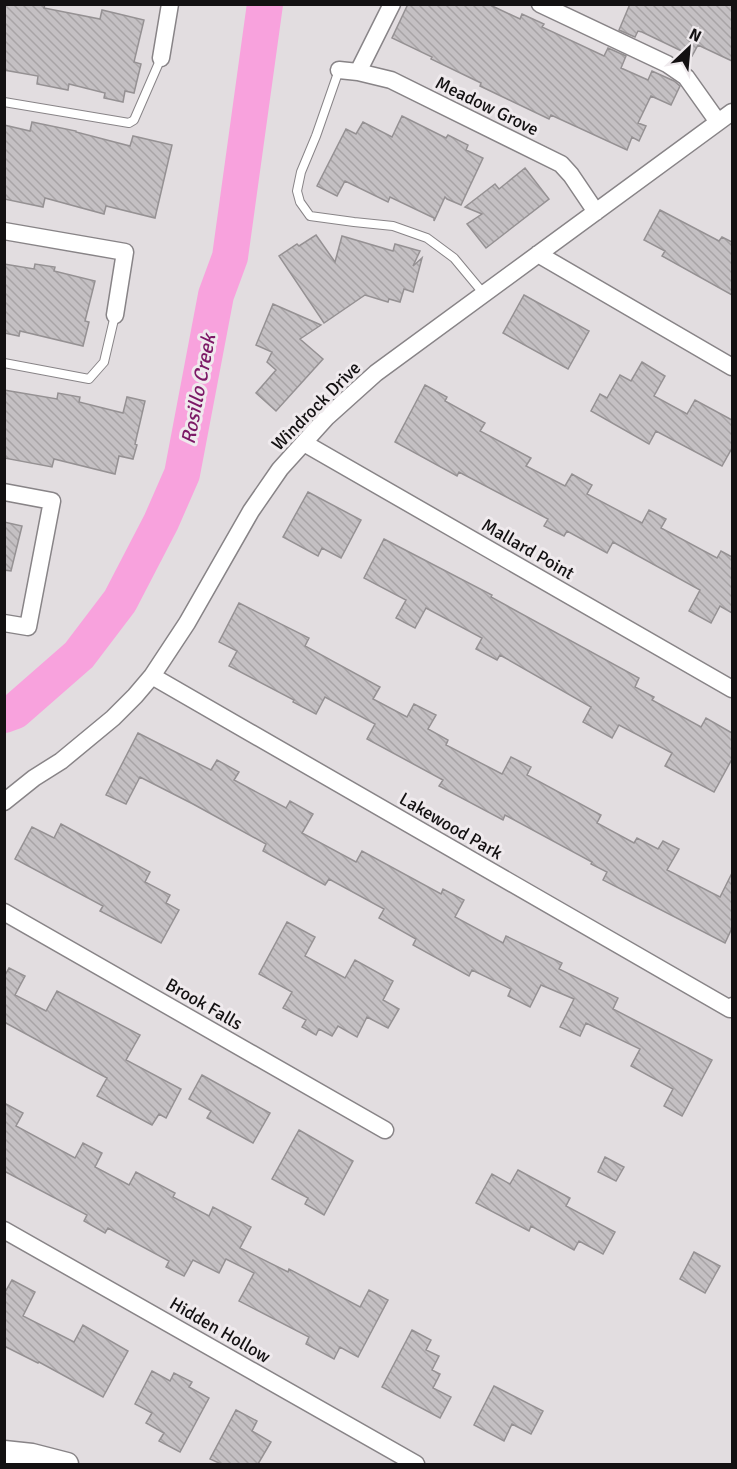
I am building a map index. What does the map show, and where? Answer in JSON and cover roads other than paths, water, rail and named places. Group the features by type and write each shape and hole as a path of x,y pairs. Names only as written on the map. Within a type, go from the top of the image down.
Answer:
{"main road":[{"path":"4,1452 32,1455 62,1464"}],"street":[{"path":"161,58 170,4"},
{"path":"358,72 392,4"},
{"path":"540,4 667,64 686,77 718,123"},
{"name":"Meadow Grove","path":"339,70 391,80 561,164 596,212"},
{"name":"Windrock Drive","path":"7,796 61,761 113,718 152,676 187,623 251,511 280,469 327,417 376,373 732,111"},
{"path":"4,231 125,252 115,315"},
{"path":"538,254 732,367"},
{"name":"Mallard Point","path":"304,443 732,689"},
{"path":"4,492 52,501 28,627 4,623"},
{"name":"Lakewood Park","path":"152,676 731,1007"},
{"name":"Brook Falls","path":"4,912 385,1130"},
{"name":"Hidden Hollow","path":"4,1230 416,1464"}],"lane":[{"path":"4,102 129,123 134,120 161,58"},
{"path":"339,70 301,172 297,191 300,202 310,216 393,226 427,238 454,258 483,294"},
{"path":"4,363 89,378 104,362 115,315"}],"waterway":[{"name":"Rosillo Creek","path":"4,715 15,711 79,655 120,601 161,522 182,474 216,295 230,257 265,4"}]}
